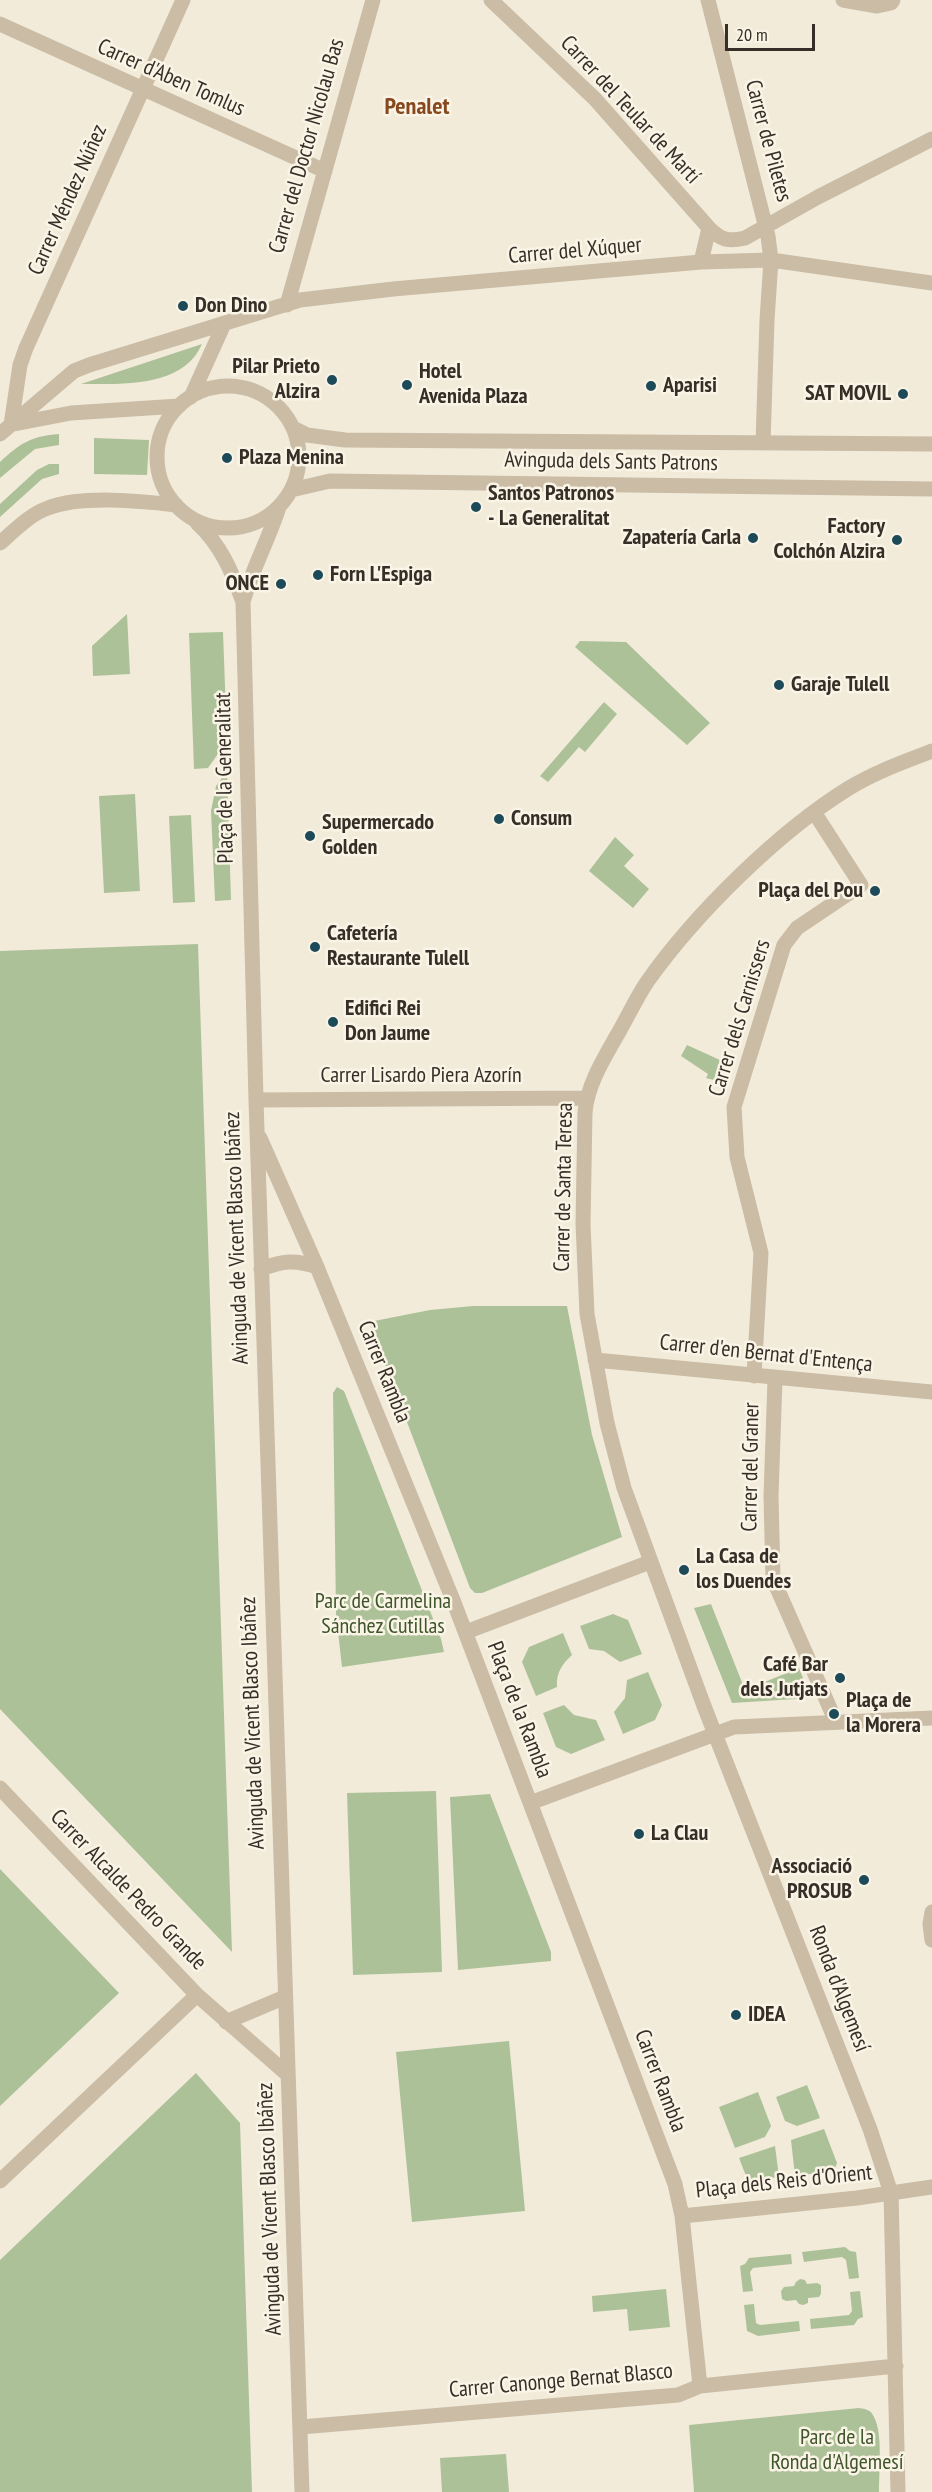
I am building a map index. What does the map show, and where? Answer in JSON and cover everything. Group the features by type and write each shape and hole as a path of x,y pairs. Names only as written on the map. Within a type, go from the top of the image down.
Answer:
{"street":[{"name":"Carrer Méndez Núñez","path":"4,426 26,348 183,0"},
{"name":"Carrer del Doctor Nicolau Bas","path":"287,305 373,0"},
{"name":"Carrer del Teular de Martí","path":"491,0 595,99 709,228"},
{"name":"Carrer de Piletes","path":"708,0 766,224 771,260 763,443"},
{"path":"843,0 877,6 891,3 892,0"},
{"name":"Carrer d'Aben Tomlus","path":"0,24 325,171"},
{"path":"701,262 709,228 720,238 731,241 745,238 766,224 932,139"},
{"name":"Carrer del Xúquer","path":"4,426 74,371 312,297 701,262 771,260 932,283"},
{"path":"4,426 71,412 185,401 224,324"},
{"name":"Plaça de la Generalitat","path":"190,517 208,525 236,527 264,519 279,507 291,490 297,474 298,443 293,428 284,413 272,401 257,392 241,387 224,386 206,389 185,401 170,417 158,447 158,463 167,493 176,505 212,537 234,578 243,602"},
{"name":"Avinguda dels Sants Patrons","path":"293,428 307,435 345,440 932,444"},
{"name":"Avinguda dels Sants Patrons","path":"291,490 330,481 931,492"},
{"path":"0,543 46,508 125,501 176,505"},
{"name":"Plaça de la Generalitat","path":"252,953 243,602 249,579 279,507"},
{"name":"Carrer de Santa Teresa","path":"624,1488 607,1424 587,1314 583,1234 586,1098 611,1046 646,983 694,924 772,848 814,812 851,787 932,751"},
{"name":"Carrer dels Carnissers","path":"754,1377 761,1253 737,1157 734,1107 784,945 797,928 861,885 814,812"},
{"name":"Avinguda de Vicent Blasco Ibáñez","path":"252,953 302,2492"},
{"name":"Carrer Lisardo Piera Azorín","path":"255,1100 586,1098"},
{"name":"Carrer Rambla","path":"257,1129 317,1267 465,1632"},
{"path":"261,1269 281,1262 299,1260 317,1267"},
{"name":"Carrer d'en Bernat d'Entença","path":"595,1360 775,1379 932,1392"},
{"name":"Carrer del Graner","path":"775,1379 771,1496 773,1579 836,1722"},
{"name":"Ronda d'Algemesí","path":"624,1488 715,1732 870,2129 891,2193 898,2492"},
{"name":"Plaça de la Rambla","path":"650,1562 465,1632 530,1803 715,1732"},
{"path":"715,1732 734,1727 932,1718"},
{"name":"Carrer Alcalde Pedro Grande","path":"0,1788 197,1995 287,2074"},
{"name":"Carrer Rambla","path":"530,1803 675,2184 682,2216 700,2386"},
{"path":"932,1912 930,1924 932,1940"},
{"path":"0,2181 197,1995"},
{"path":"226,2022 285,1997"},
{"name":"Plaça dels Reis d'Orient","path":"682,2216 932,2187"},
{"name":"Carrer Canonge Bernat Blasco","path":"301,2427 678,2395 700,2386 896,2366"}],"green space":[{"path":"202,344 193,358 181,369 166,376 132,383 81,384"},
{"path":"59,434 59,445 35,449 0,478 0,462 14,450 34,439"},
{"path":"94,438 149,440 147,475 94,474"},
{"path":"49,464 59,464 59,474 42,479 0,517 0,504 37,470"},
{"path":"127,614 130,674 93,676 92,646"},
{"path":"223,632 227,741 208,768 194,769 189,633"},
{"path":"580,641 626,642 710,723 687,745 575,647"},
{"path":"604,702 617,714 585,752 579,747 548,782 540,776"},
{"path":"227,771 231,900 215,901 211,811 216,786"},
{"path":"135,794 140,891 104,893 99,796"},
{"path":"191,815 195,902 173,903 169,816"},
{"path":"615,837 634,855 624,866 649,889 633,908 589,871"},
{"path":"198,944 232,1952 0,1709 0,951"},
{"path":"687,1045 720,1060 714,1080 706,1078 708,1074 681,1056"},
{"path":"473,1306 567,1306 592,1435 622,1537 482,1593 475,1593 470,1588 369,1322 430,1310"},
{"name":"Parc de Carmelina Sánchez Cutillas","path":"337,1387 344,1391 441,1639 444,1652 342,1667 336,1614 333,1393"},
{"path":"711,1604 745,1690 799,1668 811,1698 732,1703 694,1608"},
{"path":"613,1614 628,1620 642,1654 620,1662 604,1651 589,1649 580,1626"},
{"path":"563,1633 572,1655 560,1669 557,1687 536,1696 522,1662 529,1647"},
{"path":"648,1672 662,1705 655,1720 623,1734 614,1712 625,1698 627,1680"},
{"path":"564,1705 574,1715 596,1720 605,1740 571,1754 556,1747 543,1713"},
{"path":"436,1791 442,1972 353,1975 347,1793"},
{"path":"490,1794 551,1952 551,1961 458,1970 450,1797"},
{"path":"0,1869 119,1993 0,2106"},
{"path":"509,2041 525,2211 412,2222 396,2052"},
{"path":"196,2073 240,2123 252,2492 0,2492 0,2260"},
{"path":"807,2085 820,2118 797,2126 785,2121 776,2097"},
{"path":"758,2092 771,2126 765,2137 735,2148 719,2107"},
{"path":"824,2129 837,2163 834,2171 795,2176 791,2140"},
{"path":"775,2146 779,2177 748,2181 739,2158"},
{"path":"845,2247 856,2252 859,2278 849,2279 846,2260 842,2257 804,2262 802,2252"},
{"path":"791,2254 792,2264 753,2268 750,2272 753,2291 743,2292 740,2266 745,2264 749,2258"},
{"path":"800,2279 805,2280 807,2284 821,2285 819,2297 808,2298 808,2303 803,2305 796,2300 782,2299 781,2291 784,2287 794,2286"},
{"path":"666,2289 670,2327 629,2331 627,2309 593,2312 592,2296"},
{"path":"860,2291 863,2317 858,2319 854,2325 811,2329 810,2319 849,2315 852,2311 850,2292"},
{"path":"754,2304 756,2323 760,2325 799,2321 800,2331 758,2336 747,2331 744,2305"},
{"name":"Parc de la Ronda d'Algemesí","path":"859,2408 871,2413 877,2424 880,2443 879,2492 694,2492 689,2425"},
{"path":"506,2454 509,2492 442,2492 440,2458"}],"place":[{"name":"Don Dino","path":"183,306"},
{"name":"Pilar Prieto Alzira","path":"332,380"},
{"name":"Hotel Avenida Plaza","path":"407,385"},
{"name":"Aparisi","path":"651,386"},
{"name":"SAT MOVIL","path":"903,394"},
{"name":"Plaza Menina","path":"227,458"},
{"name":"Santos Patronos - La Generalitat","path":"476,507"},
{"name":"Zapatería Carla","path":"753,538"},
{"name":"Factory Colchón Alzira","path":"897,540"},
{"name":"Forn L'Espiga","path":"318,575"},
{"name":"ONCE","path":"281,584"},
{"name":"Garaje Tulell","path":"779,685"},
{"name":"Consum","path":"499,819"},
{"name":"Supermercado Golden","path":"310,836"},
{"name":"Plaça del Pou","path":"875,891"},
{"name":"Cafetería Restaurante Tulell","path":"315,947"},
{"name":"Edifici Rei Don Jaume","path":"333,1022"},
{"name":"La Casa de los Duendes","path":"684,1570"},
{"name":"Café Bar dels Jutjats","path":"840,1678"},
{"name":"Plaça de la Morera","path":"834,1714"},
{"name":"La Clau","path":"639,1834"},
{"name":"Associació PROSUB","path":"864,1880"},
{"name":"IDEA","path":"736,2015"}],"district":[{"name":"Penalet","path":"417,107"}]}
